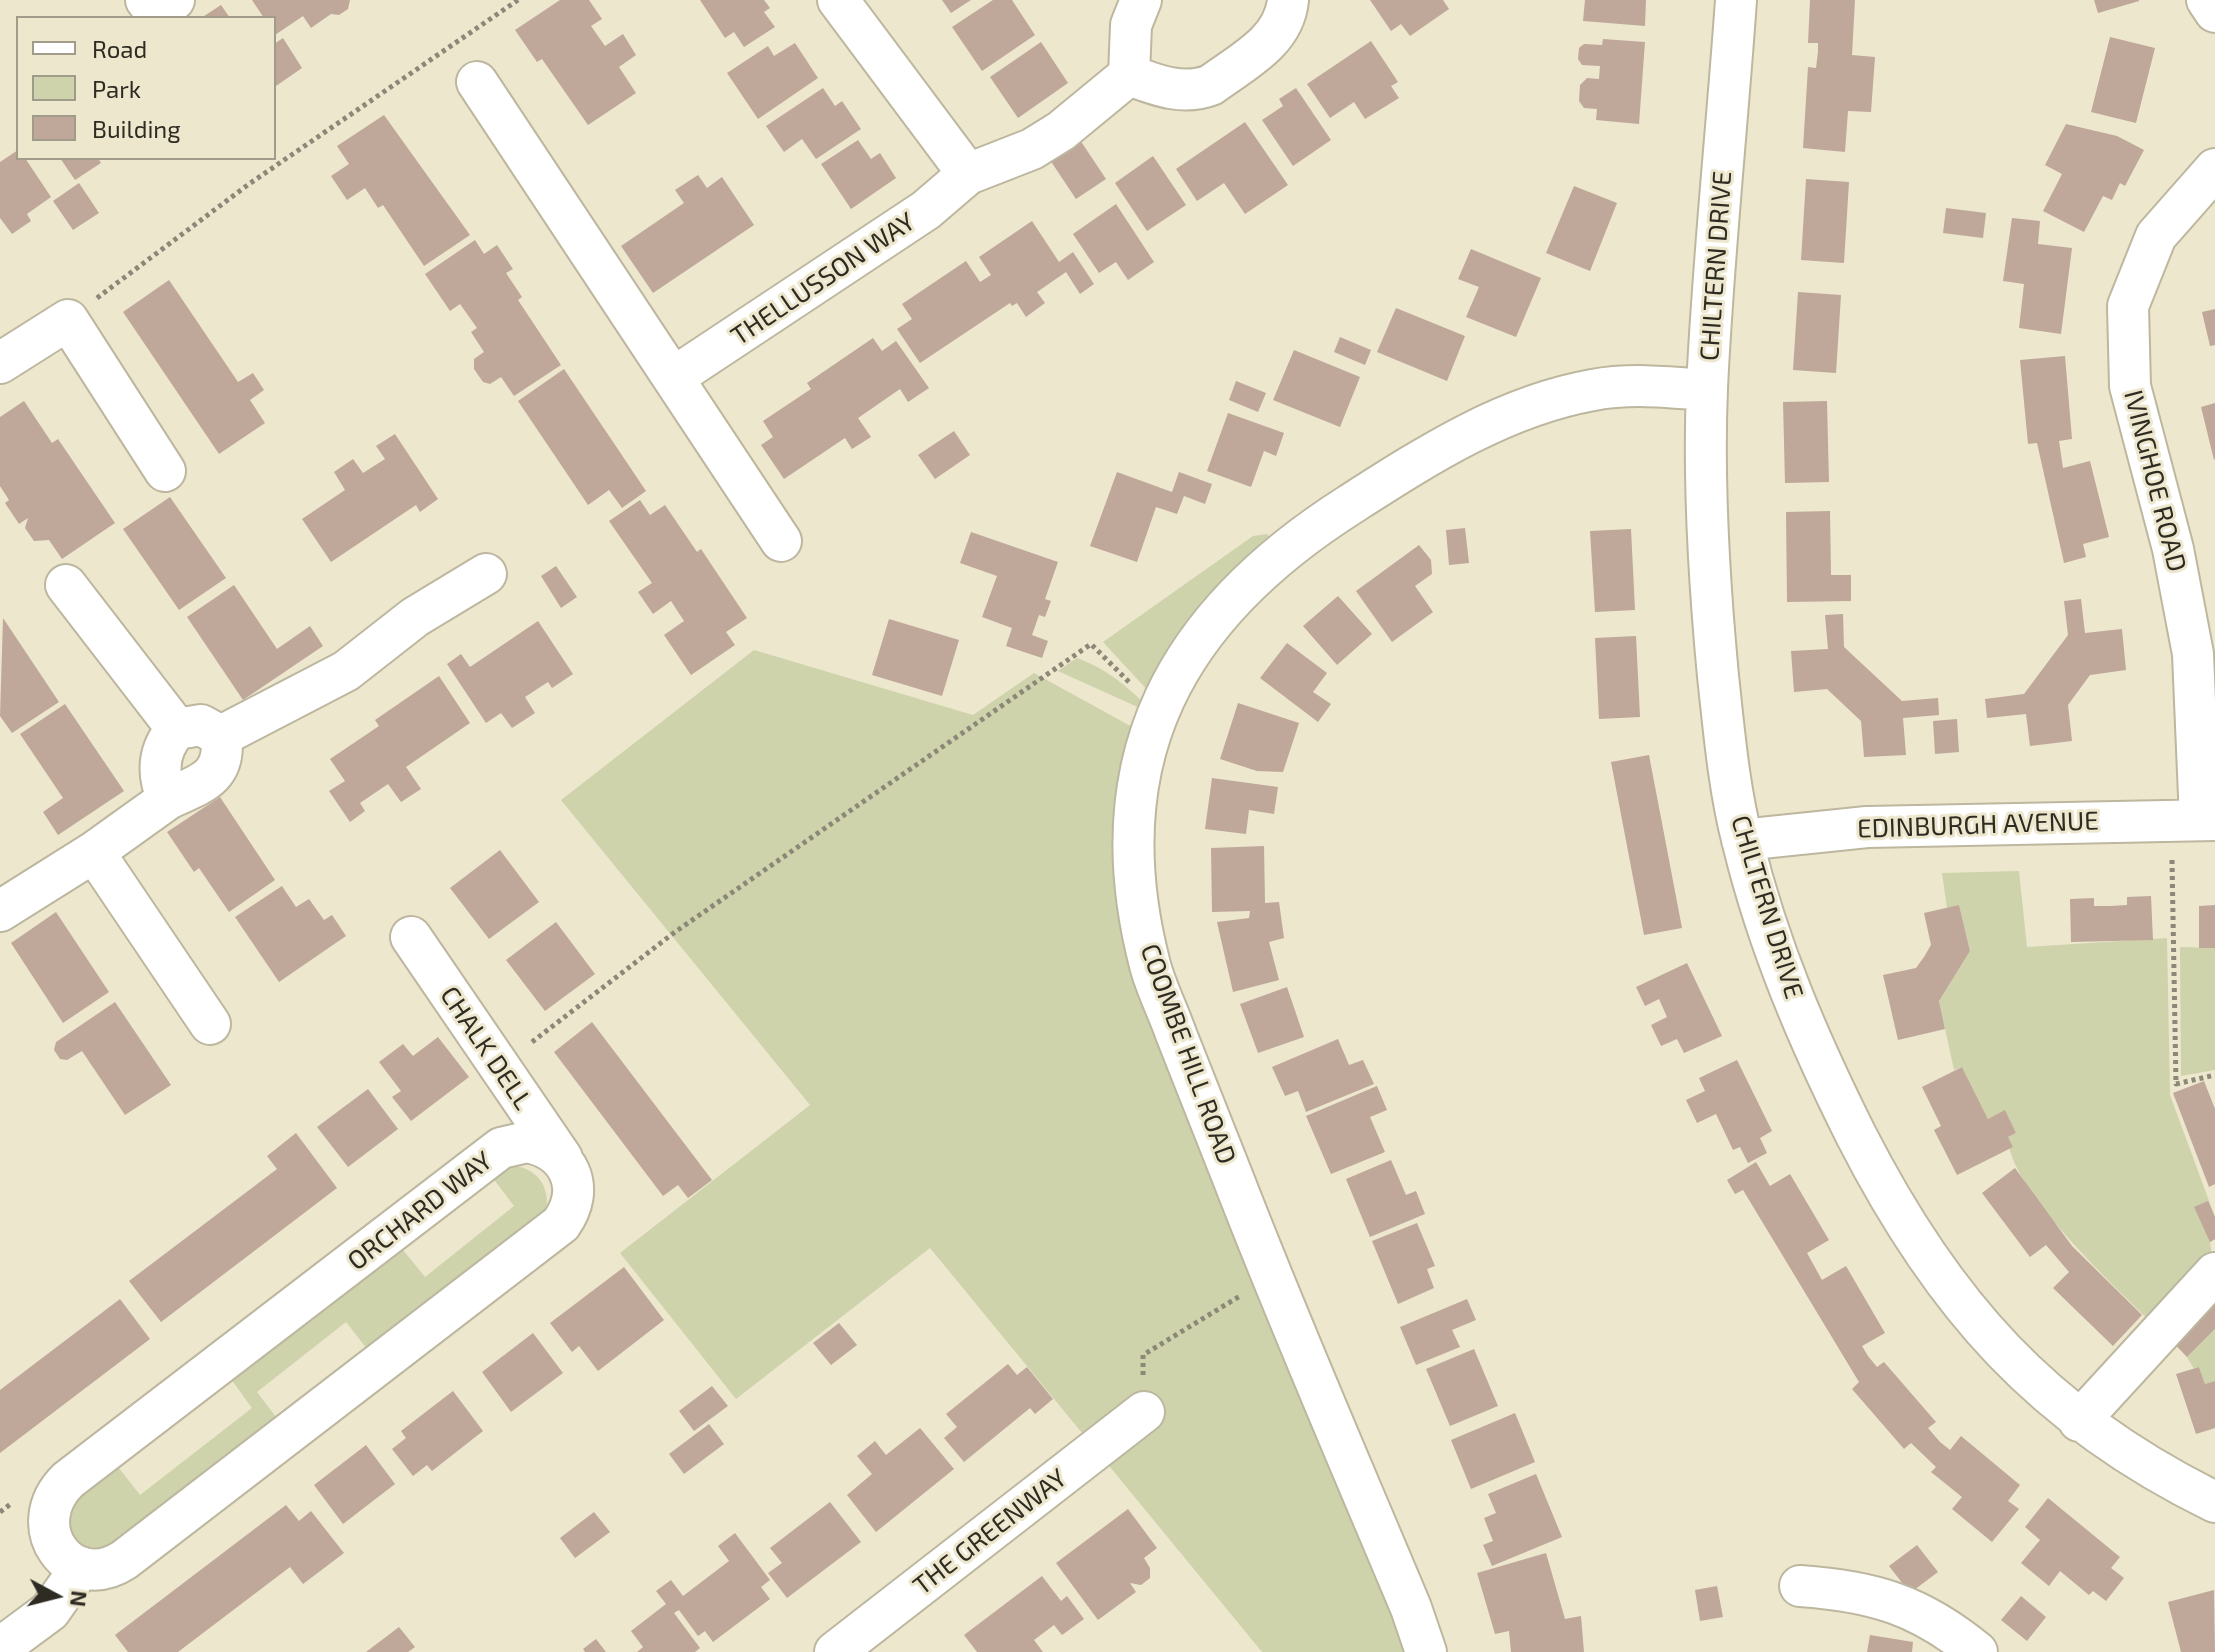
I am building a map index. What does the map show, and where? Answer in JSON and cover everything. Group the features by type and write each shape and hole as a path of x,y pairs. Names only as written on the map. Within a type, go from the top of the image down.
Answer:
{"street":[{"path":"146,0 155,12 174,0"},
{"path":"838,0 968,174"},
{"path":"1141,0 1131,25 1129,75 1181,90 1211,85 1272,39 1283,23 1288,0"},
{"name":"CHILTERN DRIVE","path":"1736,0 1707,390 1710,593 1722,712 1742,840 1769,933 1809,1040 1869,1160 1931,1265 1969,1316 2022,1373 2079,1421 2215,1502"},
{"path":"2207,0 2215,12"},
{"name":"THELLUSSON WAY","path":"674,377 926,210 968,174 1032,149 1061,131 1129,75"},
{"path":"477,82 781,541"},
{"name":"IVINGHOE ROAD","path":"2208,820 2193,654 2173,549 2130,386 2128,306 2156,236 2215,169"},
{"path":"0,363 68,320 165,471"},
{"name":"COOMBE HILL ROAD","path":"1426,1652 1411,1608 1271,1276 1150,967 1131,866 1132,815 1140,772 1157,709 1192,651 1253,576 1334,515 1430,453 1522,409 1595,389 1665,387 1707,390"},
{"path":"221,736 346,671 415,617 486,574"},
{"path":"66,585 177,729"},
{"path":"168,799 160,764 163,749 177,729 201,725 221,736"},
{"path":"0,911 94,852 168,799 210,778 222,761 221,736"},
{"name":"EDINBURGH AVENUE","path":"1742,840 1867,827 2208,820"},
{"path":"94,852 210,1024"},
{"name":"CHALK DELL","path":"411,937 562,1158"},
{"name":"ORCHARD WAY","path":"81,1567 59,1552 48,1527 52,1501 68,1480 501,1148 527,1142 552,1149 562,1158"},
{"path":"0,1648 50,1611 81,1567 105,1569 124,1560 561,1224 574,1195 570,1169 562,1158"},
{"path":"2079,1421 2215,1273"},
{"name":"THE GREENWAY","path":"835,1652 1144,1412"},
{"path":"1800,1586 1850,1590 1909,1606 1945,1626 1977,1652"}],"path":[{"path":"68,320 249,184 518,0"},
{"path":"500,1066 675,932 1091,644 1157,709"},
{"path":"2172,855 2176,1084 2215,1075"},
{"path":"1144,1412 1143,1355 1271,1276"}],"green space":[{"path":"1267,534 1274,541 1151,694 1103,642 1253,536"},
{"path":"754,650 973,715 1034,673 1136,729 1129,957 1177,1094 1411,1652 1262,1652 930,1248 736,1399 620,1253 810,1105 561,800"},
{"path":"1077,658 1119,681 1141,700 1142,709 1058,671"},
{"path":"2019,871 2027,947 2167,938 2170,1095 2215,1217 2215,1239 2210,1242 2213,1264 2154,1325 2091,1263 2044,1209 2012,1158 2008,1137 2016,1133 2005,1111 1988,1119 1962,1067 1954,1070 1939,1001 1970,951 1959,905 1947,908 1942,873"},
{"path":"2180,947 2215,948 2215,1070 2181,1076"},
{"path":"509,1165 527,1169 540,1179 546,1194 546,1212 371,1354 346,1322 257,1392 282,1425 102,1556 71,1542 66,1509 115,1463 140,1495 252,1408 228,1375 399,1245 425,1277 514,1206 489,1173"},
{"path":"2215,1329 2215,1381 2205,1384 2199,1367 2194,1369 2187,1357"}],"building":[{"path":"252,0 350,0 348,9 339,15 331,14 311,28 303,16 276,34 276,16 263,16"},
{"path":"560,0 589,0 602,19 591,26 605,46 623,34 636,55 619,67 636,93 588,125 542,59 537,62 515,30"},
{"path":"700,0 764,0 770,8 764,12 775,27 744,47 734,32 725,38"},
{"path":"942,0 971,0 951,13"},
{"path":"993,0 1012,0 1035,35 982,71 952,27"},
{"path":"1370,0 1443,0 1449,9 1410,36 1401,24 1391,31"},
{"path":"1585,0 1646,0 1645,26 1583,21"},
{"path":"1810,0 1855,0 1852,55 1875,57 1871,112 1848,111 1845,152 1803,148 1808,67 1816,68 1818,52 1818,43 1808,43"},
{"path":"2094,0 2139,0 2139,1 2098,13"},
{"path":"221,5 229,16 204,16"},
{"path":"2110,37 2155,48 2136,123 2091,112"},
{"path":"283,38 302,68 276,86 276,43"},
{"path":"1603,39 1645,42 1639,124 1596,120 1597,109 1584,108 1579,101 1580,85 1587,78 1599,79 1600,66 1582,65 1578,59 1579,48 1584,44 1602,45"},
{"path":"1371,41 1398,82 1391,86 1399,98 1365,119 1354,102 1330,118 1307,84"},
{"path":"1041,42 1068,83 1018,118 990,77"},
{"path":"795,43 818,78 758,119 727,73 768,46 774,56"},
{"path":"823,88 835,106 842,101 861,129 816,159 802,139 784,152 766,126"},
{"path":"1296,88 1331,140 1293,166 1262,120 1283,106 1279,99"},
{"path":"384,115 470,235 424,266 383,205 378,208 365,188 347,200 331,176 349,164 337,146"},
{"path":"1245,122 1288,185 1245,214 1224,183 1197,201 1176,169"},
{"path":"2066,124 2117,136 2144,150 2125,186 2120,183 2112,200 2103,196 2084,232 2043,211 2062,174 2045,165"},
{"path":"858,140 871,159 880,153 896,178 851,209 821,164"},
{"path":"1080,140 1106,179 1076,199 1050,160"},
{"path":"16,151 16,160 26,160 51,197 27,214 31,221 12,234 0,218 0,162"},
{"path":"1153,156 1186,205 1147,231 1115,183"},
{"path":"61,160 99,160 101,163 75,180"},
{"path":"698,175 707,188 722,177 754,225 653,293 621,246 684,203 675,190"},
{"path":"1806,179 1849,182 1844,263 1801,260"},
{"path":"79,183 99,213 73,230 53,201"},
{"path":"1574,186 1617,203 1590,271 1546,253"},
{"path":"1116,204 1154,262 1128,280 1116,262 1099,273 1073,234"},
{"path":"1946,208 1986,213 1983,238 1943,233"},
{"path":"2012,218 2040,221 2038,244 2072,248 2061,334 2019,328 2024,284 2003,281"},
{"path":"1032,221 1059,262 1073,252 1094,284 1080,294 1066,272 1037,292 1045,303 1026,317 1017,303 1012,306 1010,303 920,363 897,329 912,319 902,304 966,261 980,282 991,275 979,257"},
{"path":"475,240 484,254 497,245 513,269 506,273 522,297 518,300 561,365 514,396 501,377 490,384 483,382 474,369 474,359 484,352 471,332 477,328 460,304 450,311 425,274"},
{"path":"1471,249 1541,278 1516,337 1466,317 1479,287 1458,279"},
{"path":"169,280 238,382 253,373 264,390 250,400 265,423 219,454 123,312"},
{"path":"1798,292 1841,295 1836,373 1793,370"},
{"path":"1396,308 1465,336 1447,381 1377,352"},
{"path":"2215,309 2215,345 2210,346 2202,312"},
{"path":"1340,337 1371,350 1365,365 1334,352"},
{"path":"873,338 882,351 896,341 929,388 908,402 900,389 858,418 871,437 852,449 845,438 784,479 761,445 773,437 763,421 811,389 807,383"},
{"path":"1294,350 1360,377 1340,427 1273,400"},
{"path":"2065,356 2072,439 2059,441 2063,468 2090,461 2109,537 2083,544 2086,557 2064,563 2037,443 2028,444 2020,360"},
{"path":"564,369 646,491 622,508 609,490 588,505 518,401"},
{"path":"1236,381 1266,393 1258,412 1229,400"},
{"path":"24,401 52,443 58,439 115,523 62,559 49,540 34,541 25,528 28,518 19,524 5,503 9,500 0,486 0,417"},
{"path":"1827,401 1829,482 1785,483 1783,402"},
{"path":"2215,403 2215,459 2214,460 2201,407"},
{"path":"1228,413 1284,433 1276,456 1264,451 1251,487 1207,471"},
{"path":"954,431 970,455 935,479 918,455"},
{"path":"395,434 438,499 420,512 416,505 331,562 302,519 345,490 334,472 353,459 363,473 385,459 376,446"},
{"path":"1117,472 1172,492 1179,472 1212,484 1205,504 1184,496 1177,514 1156,507 1137,562 1090,546"},
{"path":"170,497 226,578 179,610 123,529"},
{"path":"640,500 650,515 665,505 697,552 701,549 747,618 726,632 735,645 691,675 664,635 684,621 671,601 653,614 638,592 652,583 609,521"},
{"path":"1830,511 1831,575 1851,575 1851,601 1787,602 1786,512"},
{"path":"1465,528 1469,563 1449,565 1446,530"},
{"path":"1631,529 1635,610 1595,612 1590,531"},
{"path":"971,532 1058,562 1045,599 1051,601 1045,617 1039,615 1032,635 1048,641 1042,658 1006,646 1012,628 982,617 997,576 960,563"},
{"path":"1419,545 1431,560 1432,574 1415,586 1433,612 1392,642 1356,591"},
{"path":"556,566 577,597 561,608 541,576"},
{"path":"234,585 277,649 310,626 323,646 243,700 187,617"},
{"path":"1338,596 1372,634 1337,665 1303,626"},
{"path":"2081,599 2085,633 2122,629 2126,670 2090,675 2068,705 2072,741 2030,746 2026,714 1987,718 1985,699 2024,694 2068,635 2064,601"},
{"path":"1843,614 1844,647 1902,701 1938,698 1939,715 1903,718 1906,755 1864,757 1861,721 1827,689 1794,692 1791,651 1828,649 1825,615"},
{"path":"3,618 59,702 12,733 0,716"},
{"path":"889,619 959,640 942,696 872,675"},
{"path":"538,621 573,674 552,688 548,682 525,697 535,713 512,728 501,713 486,723 447,664 461,654 470,667"},
{"path":"1636,636 1640,717 1599,719 1595,638"},
{"path":"1287,643 1327,673 1313,692 1331,704 1318,722 1260,678"},
{"path":"439,676 470,723 406,767 421,789 401,802 388,784 360,803 365,811 350,822 329,791 345,781 330,759 379,726 375,720"},
{"path":"1238,703 1299,723 1283,772 1257,771 1220,759"},
{"path":"65,704 124,791 58,835 43,812 63,798 20,734"},
{"path":"1957,719 1959,752 1935,754 1933,721"},
{"path":"1649,755 1682,928 1644,935 1611,762"},
{"path":"1212,778 1278,787 1274,814 1249,810 1246,834 1205,829"},
{"path":"220,797 275,880 229,912 199,868 194,872 167,832"},
{"path":"1264,846 1265,903 1279,902 1284,938 1269,942 1279,980 1233,992 1217,922 1249,918 1250,911 1212,912 1211,848"},
{"path":"500,850 539,902 489,939 450,888"},
{"path":"282,886 296,907 309,899 324,920 332,915 346,936 279,982 235,917"},
{"path":"2151,896 2153,940 2071,942 2070,899 2094,898 2094,906 2110,906 2127,905 2127,897"},
{"path":"1959,905 1970,951 1939,1001 1945,1029 1898,1040 1883,975 1916,968 1924,957 1931,945 1924,913"},
{"path":"2215,905 2215,948 2199,948 2199,906"},
{"path":"56,912 109,992 63,1023 11,943"},
{"path":"556,922 595,974 545,1011 506,960"},
{"path":"1687,963 1722,1036 1684,1053 1677,1039 1661,1046 1651,1025 1667,1017 1659,999 1645,1006 1636,987"},
{"path":"1287,987 1304,1037 1258,1053 1240,1004"},
{"path":"115,1002 171,1085 125,1115 82,1051 67,1060 60,1059 54,1050 56,1042"},
{"path":"592,1022 712,1180 688,1198 678,1185 663,1196 554,1052"},
{"path":"438,1037 469,1077 411,1121 392,1097 401,1091 379,1062 403,1044 413,1056"},
{"path":"1338,1039 1349,1065 1363,1060 1374,1084 1306,1112 1298,1091 1285,1096 1272,1067"},
{"path":"1737,1060 1772,1131 1760,1138 1767,1153 1748,1163 1740,1147 1733,1150 1716,1114 1697,1123 1686,1100 1705,1091 1699,1078"},
{"path":"1962,1067 1988,1119 2005,1110 2016,1133 2008,1137 2013,1147 1957,1175 1934,1130 1941,1126 1922,1087"},
{"path":"2204,1081 2215,1109 2215,1184 2209,1187 2173,1093"},
{"path":"1377,1086 1387,1110 1370,1117 1385,1152 1331,1174 1306,1116"},
{"path":"368,1089 398,1129 348,1167 317,1127"},
{"path":"296,1133 337,1188 161,1322 129,1281 277,1169 267,1156"},
{"path":"1391,1160 1406,1195 1416,1191 1425,1214 1370,1237 1346,1179"},
{"path":"1756,1162 1770,1186 1790,1174 1829,1240 1807,1253 1822,1280 1846,1266 1885,1333 1862,1346 1868,1356 1877,1367 1884,1362 1936,1422 1928,1428 1940,1442 1950,1450 1961,1436 2020,1485 2008,1501 2019,1509 1992,1542 1952,1509 1962,1497 1931,1472 1936,1467 1911,1443 1904,1449 1852,1389 1859,1382 1743,1190 1735,1194 1727,1180"},
{"path":"2015,1168 2072,1246 2142,1315 2113,1346 2053,1288 2069,1272 2046,1245 2030,1257 1982,1193"},
{"path":"2208,1201 2215,1217 2215,1239 2210,1242 2194,1207"},
{"path":"1417,1223 1435,1266 1427,1269 1434,1288 1398,1304 1372,1241"},
{"path":"624,1267 664,1320 598,1371 579,1346 572,1352 550,1323"},
{"path":"2207,1296 2215,1304 2215,1329 2187,1357 2166,1335"},
{"path":"120,1299 150,1339 0,1453 0,1390"},
{"path":"1467,1299 1476,1320 1452,1330 1460,1347 1416,1365 1400,1327"},
{"path":"839,1323 857,1345 831,1365 813,1343"},
{"path":"533,1333 563,1373 511,1412 482,1372"},
{"path":"1474,1349 1498,1406 1450,1426 1426,1369"},
{"path":"1008,1364 1017,1375 1027,1367 1053,1399 1035,1414 1030,1408 964,1462 944,1438 957,1427 946,1414"},
{"path":"2199,1367 2205,1384 2215,1381 2215,1428 2196,1434 2176,1374"},
{"path":"712,1386 728,1406 694,1431 679,1411"},
{"path":"453,1391 483,1431 432,1471 427,1465 413,1476 392,1449 406,1438 401,1431"},
{"path":"1515,1413 1535,1462 1471,1489 1451,1440"},
{"path":"709,1424 724,1444 684,1474 669,1454"},
{"path":"920,1428 954,1469 876,1532 847,1495 872,1474 857,1456 875,1441 886,1455"},
{"path":"366,1445 395,1484 343,1524 314,1485"},
{"path":"1536,1474 1562,1537 1492,1566 1483,1545 1493,1541 1484,1518 1496,1513 1488,1494"},
{"path":"2048,1498 2120,1557 2111,1568 2124,1578 2106,1601 2093,1591 2089,1595 2060,1571 2049,1586 2021,1563 2040,1540 2025,1527"},
{"path":"830,1502 861,1542 787,1598 768,1573 782,1563 770,1548"},
{"path":"286,1505 299,1521 311,1511 344,1553 303,1584 290,1567 178,1652 128,1652 115,1635"},
{"path":"1128,1509 1157,1548 1144,1558 1150,1568 1150,1578 1141,1585 1130,1583 1136,1592 1098,1620 1056,1563"},
{"path":"594,1512 610,1532 575,1558 560,1538"},
{"path":"735,1533 770,1580 761,1587 770,1599 713,1642 705,1631 698,1636 679,1610 674,1613 700,1648 695,1652 637,1652 643,1647 631,1631 666,1604 656,1591 671,1580 683,1596 729,1561 718,1546"},
{"path":"1917,1545 1938,1572 1910,1593 1889,1566"},
{"path":"1546,1553 1565,1619 1581,1616 1584,1652 1511,1652 1509,1631 1495,1634 1477,1573"},
{"path":"1042,1576 1061,1601 1067,1596 1084,1619 1062,1635 1054,1625 1034,1640 1043,1652 977,1652 964,1635"},
{"path":"1717,1586 1723,1617 1700,1621 1695,1590"},
{"path":"2214,1590 2215,1652 2181,1652 2168,1602"},
{"path":"2021,1596 2046,1617 2027,1641 2001,1620"},
{"path":"399,1627 415,1647 408,1652 366,1652"},
{"path":"1870,1635 1913,1642 1912,1652 1867,1652"},
{"path":"596,1639 606,1652 585,1652 583,1649"}]}
